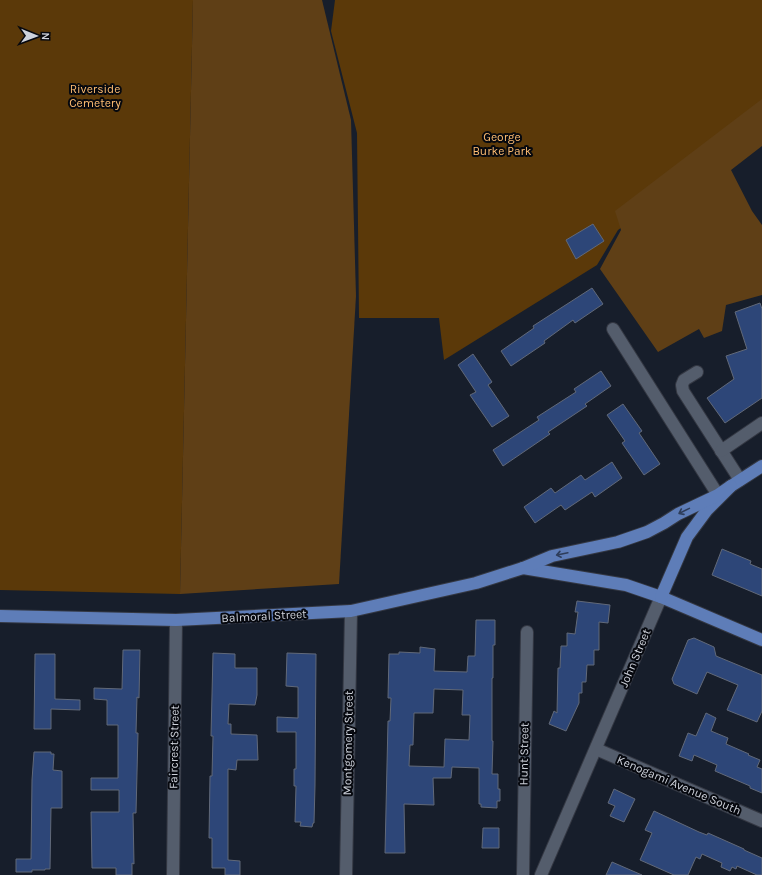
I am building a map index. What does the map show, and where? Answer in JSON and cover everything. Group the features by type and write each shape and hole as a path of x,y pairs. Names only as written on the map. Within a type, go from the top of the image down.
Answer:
{"main road":[{"name":"John Street","path":"661,597 687,537 707,510 736,483 762,466"},
{"name":"Balmoral Street","path":"0,616 176,620 351,611 476,583 523,568 552,556 618,542 647,532 678,514 718,495 736,483"},
{"path":"523,568 626,585 661,597 762,640"}],"street":[{"path":"612,329 718,495"},
{"path":"697,372 684,380 682,385 683,391 721,451 736,483"},
{"path":"721,451 762,423"},
{"name":"John Street","path":"541,875 661,597"},
{"name":"Montgomery Street","path":"346,875 351,611"},
{"name":"Faircrest Street","path":"173,875 176,620"},
{"name":"Hunt Street","path":"523,875 527,632"},
{"name":"Kenogami Avenue South","path":"596,749 762,821"}],"green space":[{"name":"Riverside Cemetery","path":"0,0 193,0 180,594 0,590"},
{"name":"George Burke Park","path":"335,0 762,0 762,138 697,173 618,230 597,265 444,360 439,318 359,318 357,133 331,31"}],"shaded area":[{"path":"193,0 322,0 351,120 356,296 339,584 180,594"},
{"path":"762,99 762,146 731,170 752,211 762,225 762,295 726,305 722,331 704,338 699,329 658,352 600,269 621,230 615,211"}],"building":[{"path":"593,224 604,241 576,259 566,240"},
{"path":"592,288 603,304 575,323 573,320 544,341 545,343 511,366 501,351 534,328 533,326"},
{"path":"760,303 762,309 762,398 725,423 707,398 734,379 726,356 747,349 735,312"},
{"path":"473,354 492,382 488,385 509,416 492,427 470,395 476,392 458,365"},
{"path":"601,371 611,386 585,404 587,406 548,432 550,434 503,466 493,450 539,420 537,417 576,392 574,389"},
{"path":"623,404 642,431 639,433 660,464 644,475 622,443 625,441 607,415"},
{"path":"612,462 622,478 595,497 592,492 565,510 561,505 535,523 524,507 551,488 555,493 581,475 585,480"},
{"path":"722,549 751,561 750,564 762,569 762,596 712,575"},
{"path":"577,601 610,605 608,623 599,622 599,650 594,650 594,665 587,665 586,682 582,682 582,693 579,693 579,703 566,731 549,724 554,711 557,713 558,668 560,668 561,646 567,646 567,633 575,634 578,612 575,612"},
{"path":"476,620 495,620 495,645 493,645 492,678 492,774 498,774 500,801 497,801 497,808 481,807 481,804 479,804 479,768 452,767 451,778 433,778 434,805 404,804 405,853 385,853 388,721 390,721 391,698 388,698 389,654 399,654 399,652 420,653 420,647 435,649 434,671 467,672 468,656 475,656","holes":["434,689 463,690 462,715 470,715 469,740 445,739 444,767 409,766 410,745 413,745 414,713 433,713"]},
{"path":"694,638 714,647 716,656 762,675 762,711 757,722 727,710 738,685 707,672 697,694 674,684 672,679 688,640"},
{"path":"123,650 140,650 139,698 137,697 136,733 138,733 136,813 133,813 134,864 132,863 132,875 116,875 116,868 92,868 91,812 119,812 119,790 91,790 91,778 118,778 118,725 107,725 107,700 94,699 94,688 122,689"},
{"path":"213,653 235,654 235,668 257,668 257,695 255,705 229,704 228,724 231,724 231,734 257,735 258,760 237,760 236,770 228,769 228,860 240,861 240,875 225,875 225,868 212,868 212,838 209,838 210,776 212,776 213,736 211,736"},
{"path":"287,653 316,654 315,785 314,823 312,827 300,826 301,822 295,822 296,786 294,786 294,769 296,769 296,732 277,732 277,717 298,718 298,687 286,686"},
{"path":"35,654 55,654 55,699 80,700 80,710 51,709 51,729 34,729"},
{"path":"706,713 716,718 711,731 728,738 726,744 760,760 757,767 762,769 762,793 750,788 750,786 715,771 717,765 694,755 692,761 679,756 688,733 696,736"},
{"path":"34,752 51,752 51,754 54,754 53,770 62,771 62,808 51,808 50,869 32,870 32,872 16,872 16,859 31,859 32,780"},
{"path":"614,789 635,799 624,822 610,816 615,806 608,803"},
{"path":"654,811 699,832 707,835 708,833 762,858 762,875 757,875 737,866 736,869 732,867 730,871 721,867 722,863 702,854 700,859 696,857 688,875 674,875 640,860 652,833 645,830"},
{"path":"483,828 499,828 499,848 482,848"},
{"path":"612,862 642,875 606,875"}]}
